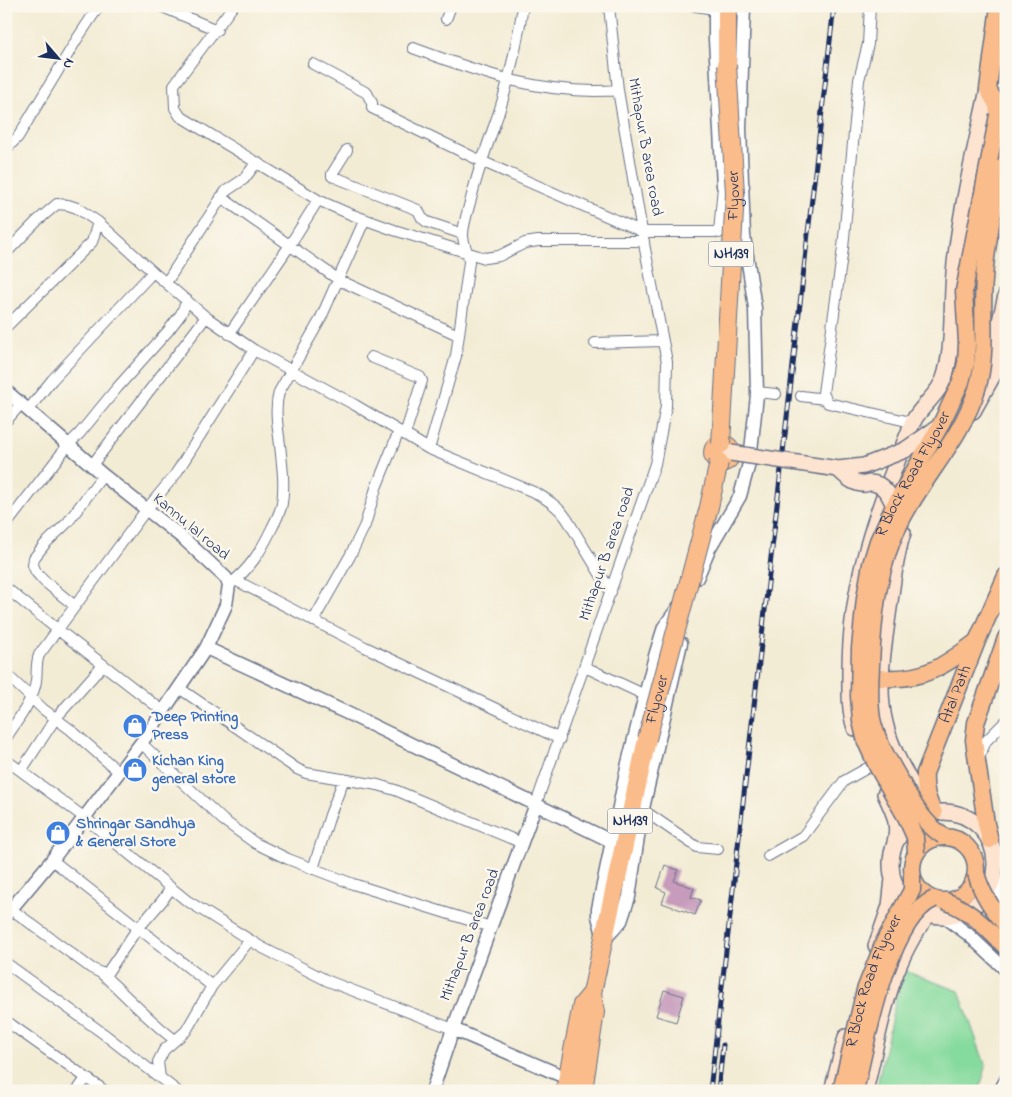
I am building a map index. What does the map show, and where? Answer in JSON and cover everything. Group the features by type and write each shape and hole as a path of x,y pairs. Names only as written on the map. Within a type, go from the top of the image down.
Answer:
{"highway":[{"name":"Flyover","path":"604,940 647,739 724,453 735,193 727,64 719,7"},
{"name":"NH139","path":"584,1088 595,1012 592,993 604,940"},
{"name":"NH139","path":"566,1084 582,1005 592,993"},
{"path":"566,1084 584,1088"}],"main road":[{"path":"928,915 913,908 900,895 893,879 891,867 892,854 898,831 894,812 862,750 854,724 850,697 850,644 856,598 869,539 911,422 935,395 946,373 954,274 964,200 988,89 999,6"},
{"name":"R Block Road Flyover","path":"841,1091 865,990 884,942 912,890 912,864 916,853 915,837 906,817 877,766 866,742 861,721 858,696 865,598 871,564 878,541 894,506 940,426 961,382 966,363 967,344 964,291 998,115 997,105 988,89"},
{"name":"R Block Road Flyover","path":"855,1091 878,994 896,947 916,912 926,903 941,906 966,893 973,884 976,873 972,852 964,843 954,838 943,836 931,828 918,812 878,739 872,719 870,695 876,600 882,568 902,519 961,425 977,387 983,347 983,300 986,254 1006,148"},
{"path":"993,375 996,339 1006,295"},
{"path":"931,814 890,738 885,723 881,678 897,552 906,526 919,500 978,404 1006,352"},
{"path":"942,382 978,404"},
{"path":"724,453 838,469 864,466 905,450 940,426"},
{"path":"838,469 853,481 862,484 870,483 884,488 894,506"},
{"name":"Atal Path","path":"931,814 924,786 925,773 977,641 1006,576"},
{"path":"853,623 887,627"},
{"name":"Atal Path","path":"990,840 976,763 974,740 976,723 1006,638"},
{"path":"881,678 923,675 946,664 977,641"},
{"path":"896,842 904,829 917,819 931,814 949,812 966,817 980,827 990,840 995,858 994,876 988,892 977,905 962,914 941,906 924,894 912,875"},
{"path":"916,853 923,844 932,838 943,836"},
{"path":"976,873 981,890 1006,925"},
{"path":"832,1091 860,986 890,906 893,879"},
{"path":"866,1091 887,999 902,957 916,930 928,915 941,906 961,907 975,917 1006,947"}],"street":[{"path":"6,149 18,137 76,39 99,6"},
{"path":"160,6 217,30"},
{"path":"233,6 217,30 174,85 175,108 180,116 190,124 257,162 318,200 365,219 469,254 492,258 525,244 538,241 744,232"},
{"path":"446,19 451,6"},
{"path":"429,449 456,356 469,262 469,254 464,247 463,234 482,161 508,81 517,44 523,6"},
{"name":"Mithapur B area road","path":"432,1091 452,1029 560,739 611,592 657,456 666,406 667,362 618,90 609,6"},
{"path":"695,6 719,7 715,39 723,186 720,233"},
{"path":"604,940 621,921 629,897 643,810 695,583 709,549 740,496 750,460 756,392 755,308 744,232 740,128 744,6"},
{"path":"870,6 868,44 858,80 843,248 823,393 828,403 911,422"},
{"path":"413,48 508,81 564,91 618,90"},
{"path":"313,64 367,93 372,102 372,108 643,236"},
{"path":"347,150 332,176 418,210 422,218 427,222 463,234"},
{"path":"166,283 221,197 226,191 244,179 257,162"},
{"path":"723,186 743,186"},
{"path":"221,197 339,280 458,335"},
{"path":"229,334 291,245 318,200"},
{"path":"6,253 37,221 57,204 76,208 98,222 206,317 254,350 355,404 429,449 536,493 556,506 567,519 611,592"},
{"path":"365,219 320,320 279,392 276,407 282,475 282,506 256,559 232,583 560,739"},
{"path":"6,326 92,242 98,222"},
{"path":"6,421 25,407 52,380 153,272"},
{"path":"6,524 68,445 168,331 181,314 187,300"},
{"path":"92,465 206,317"},
{"path":"595,343 663,341"},
{"path":"6,738 35,687 38,655 146,510 175,476 254,350"},
{"path":"313,621 350,556 365,525 376,488 402,432 422,382 420,378 371,357"},
{"name":"Kannu lal road","path":"6,391 103,475 202,555 232,583 226,605 206,648 179,688 85,818 9,912"},
{"path":"756,392 776,394"},
{"path":"801,396 825,399"},
{"path":"75,606 44,581 36,572 33,565 34,558 45,544 68,522 103,475"},
{"path":"604,940 598,909 628,763 645,695 664,627 695,583"},
{"path":"6,588 57,630 163,711"},
{"path":"206,648 349,714 613,842"},
{"path":"21,771 55,719 103,665"},
{"path":"585,667 645,695"},
{"path":"6,674 30,698 71,730 119,772"},
{"path":"179,688 297,769 306,773 378,785 395,790 522,843"},
{"path":"976,763 986,741 1006,721"},
{"path":"141,743 233,829 255,843 288,860 363,887 491,928"},
{"path":"6,760 85,818 186,900 274,955 321,978 452,1029 566,1084"},
{"path":"768,856 803,836 844,781 871,766"},
{"path":"313,869 330,815 344,779"},
{"path":"643,810 697,847 718,850"},
{"path":"52,860 137,929 212,986"},
{"path":"994,876 1006,903"},
{"path":"100,973 108,973 137,929 171,888"},
{"path":"941,906 1006,970"},
{"path":"9,912 100,973 132,1000 155,1025 175,1040"},
{"path":"160,1078 158,1062 164,1050 181,1036 191,1024 212,986 250,940"},
{"path":"6,964 104,1034 177,1091"},
{"path":"6,1021 104,1091"},
{"path":"77,1091 86,1078"}],"lane":[{"path":"996,1091 1006,1073"}],"green space":[{"path":"902,970 959,991 986,1067 979,1091 876,1091"}],"building":[{"path":"665,865 678,870 674,881 694,888 691,897 701,900 695,915 662,903 666,892 657,888"},
{"path":"664,990 684,996 676,1022 656,1016"}],"railway":[{"path":"710,1091 834,6"},
{"path":"718,1091 723,1045"}],"place":[{"name":"Deep Printing Press","path":"135,726"},
{"name":"Kichan King general store","path":"135,770"},
{"name":"Shringar Sandhya & General Store","path":"58,833"}]}
